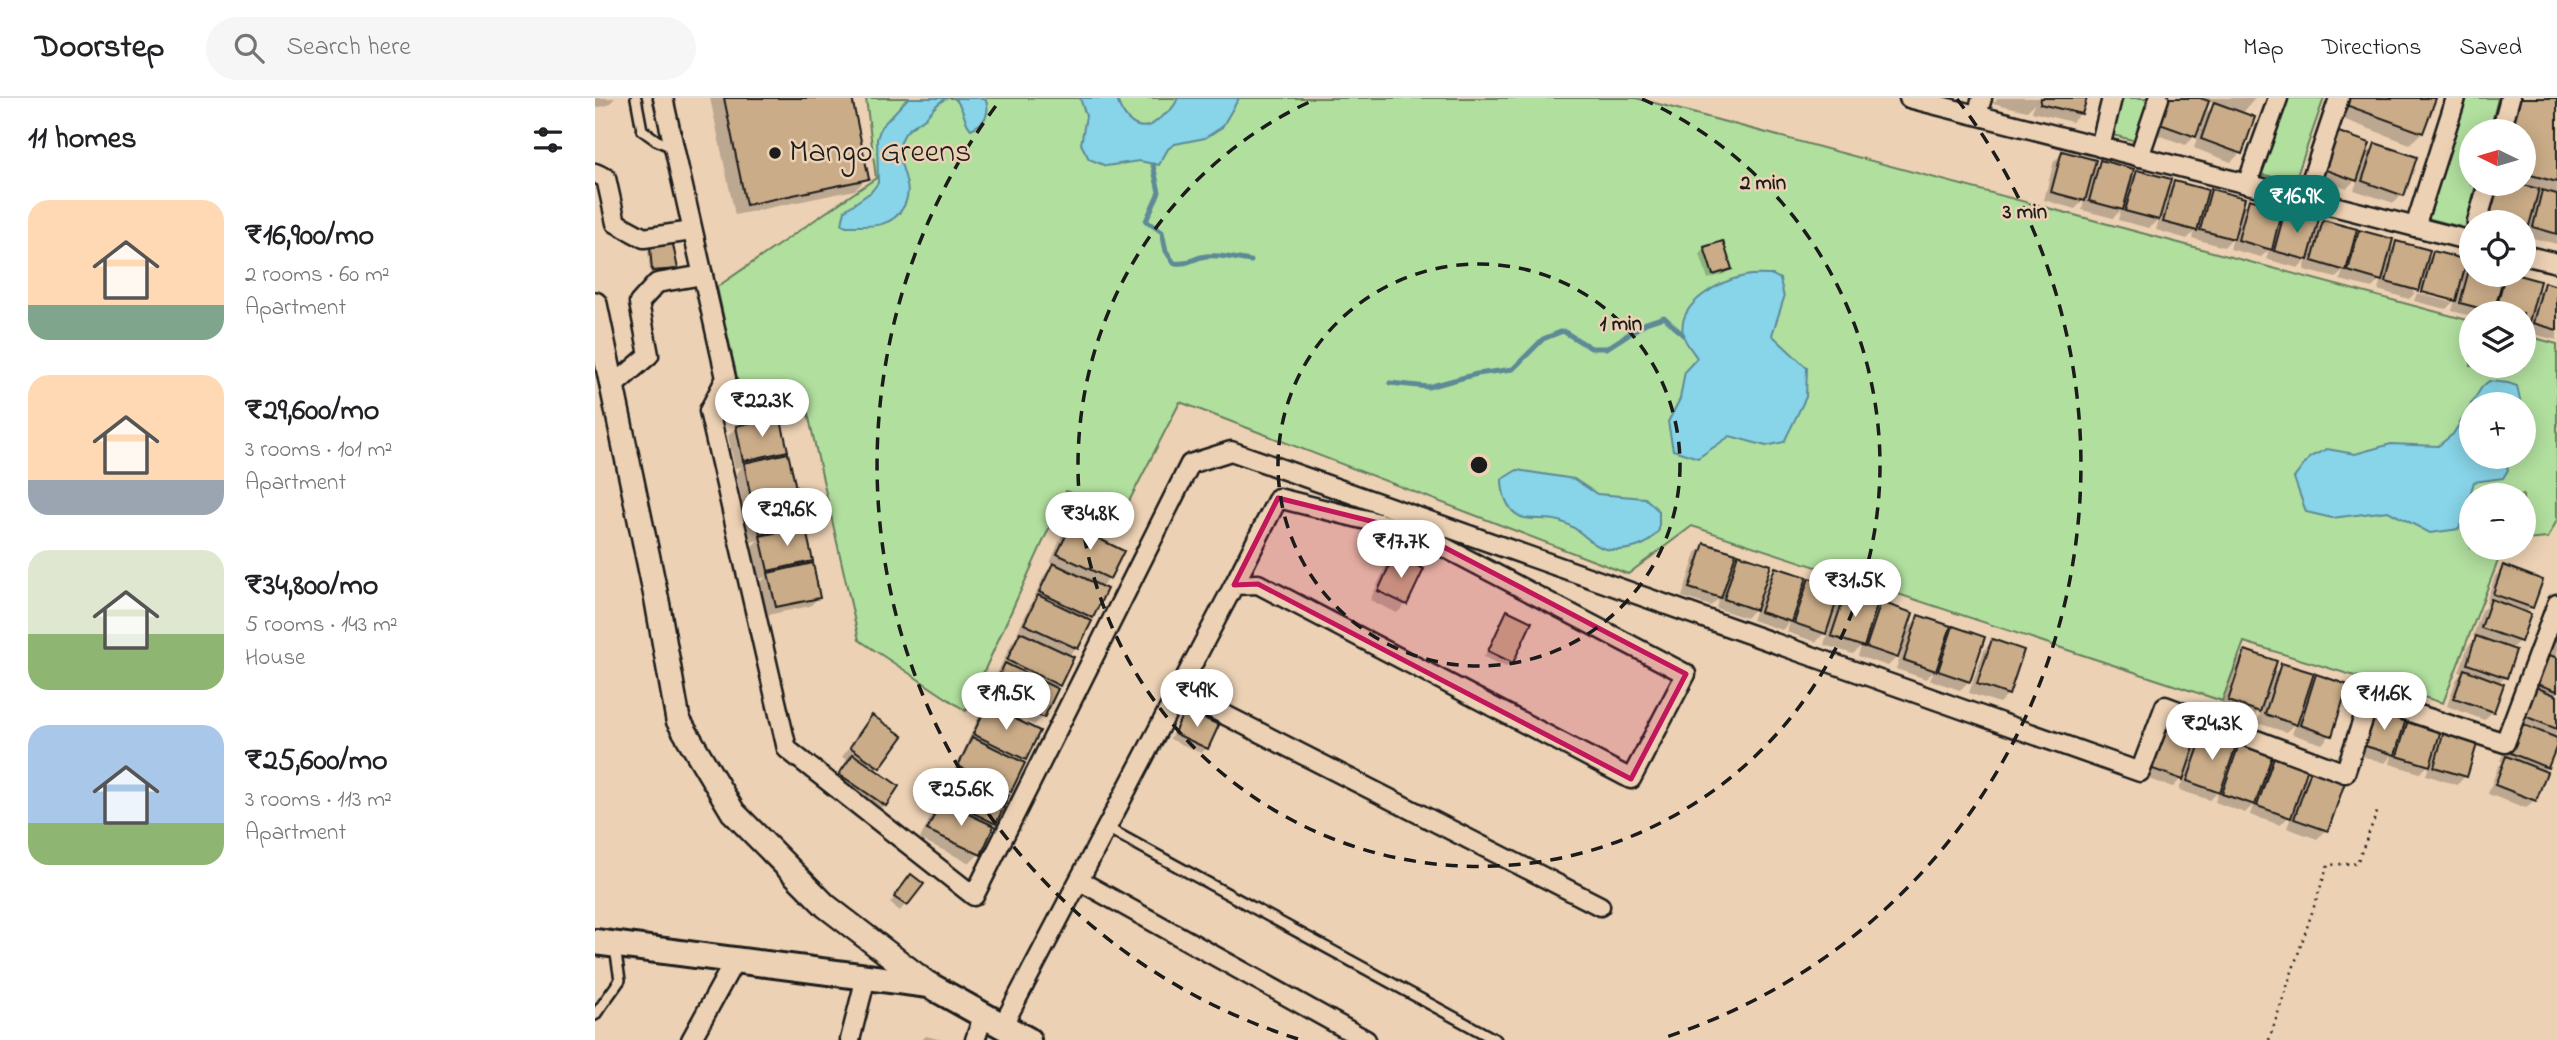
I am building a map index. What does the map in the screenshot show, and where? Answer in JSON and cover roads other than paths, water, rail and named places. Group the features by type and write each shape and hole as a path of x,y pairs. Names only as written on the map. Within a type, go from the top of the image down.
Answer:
{"main road":[{"path":"605,943 929,985 1028,1040"}],"street":[{"path":"663,98 726,378 709,411 787,749 974,896 1190,464 1230,451 2140,772 2165,706 2345,773 2370,699 2505,743 2557,604"},
{"path":"1909,98 1979,107 2101,147 2459,238"},
{"path":"2101,147 2112,98"},
{"path":"2139,157 2159,98"},
{"path":"2247,184 2278,98"},
{"path":"2305,199 2339,98"},
{"path":"2415,227 2456,98"},
{"path":"2504,119 2510,98"},
{"path":"595,173 606,178 616,223 644,238 692,231"},
{"path":"2536,258 2557,263"},
{"path":"612,387 649,355 639,303 657,283 703,275"},
{"path":"595,304 657,601 678,720 733,812 826,906 929,985"},
{"path":"975,1040 994,1020 1080,881 1278,498 1415,532 1686,674 1631,779 1258,583 1234,585"},
{"path":"1178,691 1599,906"},
{"path":"1080,881 1366,1040"},
{"path":"691,1040 735,960"},
{"path":"850,1040 866,977"}],"lane":[{"path":"636,98 642,130 674,148"},
{"path":"1107,828 1496,1040"},
{"path":"595,1015 620,980 605,943"}],"water":[{"path":"908,98 947,98 907,131 900,144 908,190 904,206 893,219 879,225 842,224 845,210 871,192 878,183 877,139 881,127"},
{"path":"954,98 985,98 986,117 971,129"},
{"path":"1080,98 1117,98 1128,120 1144,127 1169,112 1178,98 1239,98 1222,127 1205,138 1175,144 1168,149 1159,165 1139,161 1106,166 1089,159 1081,144 1086,116"},
{"path":"1748,275 1773,275 1780,279 1784,298 1772,335 1807,368 1806,397 1784,442 1766,446 1730,436 1698,458 1673,450 1668,422 1680,399 1685,371 1697,358 1683,334 1687,313 1702,295 1724,283"},
{"path":"2489,381 2508,383 2517,386 2518,392 2479,392"},
{"path":"2459,424 2459,469 2508,470 2503,478 2459,483 2459,529 2430,533 2388,511 2332,518 2306,512 2294,478 2310,457 2327,449 2355,454 2391,444 2438,446 2453,434"},
{"path":"1517,470 1574,479 1597,494 1645,498 1659,511 1659,530 1651,539 1633,548 1608,549 1592,542 1570,525 1549,519 1521,517 1509,506 1502,484 1502,479"}],"waterway":[{"path":"1153,165 1159,192 1146,221 1162,232 1166,251 1174,263 1186,263 1213,256 1251,261"},
{"path":"1390,383 1428,387 1477,374 1513,369 1543,339 1563,331 1591,348 1607,348 1646,323 1664,317 1683,335"}],"place":[{"name":"Mango Greens","path":"775,153"}]}
